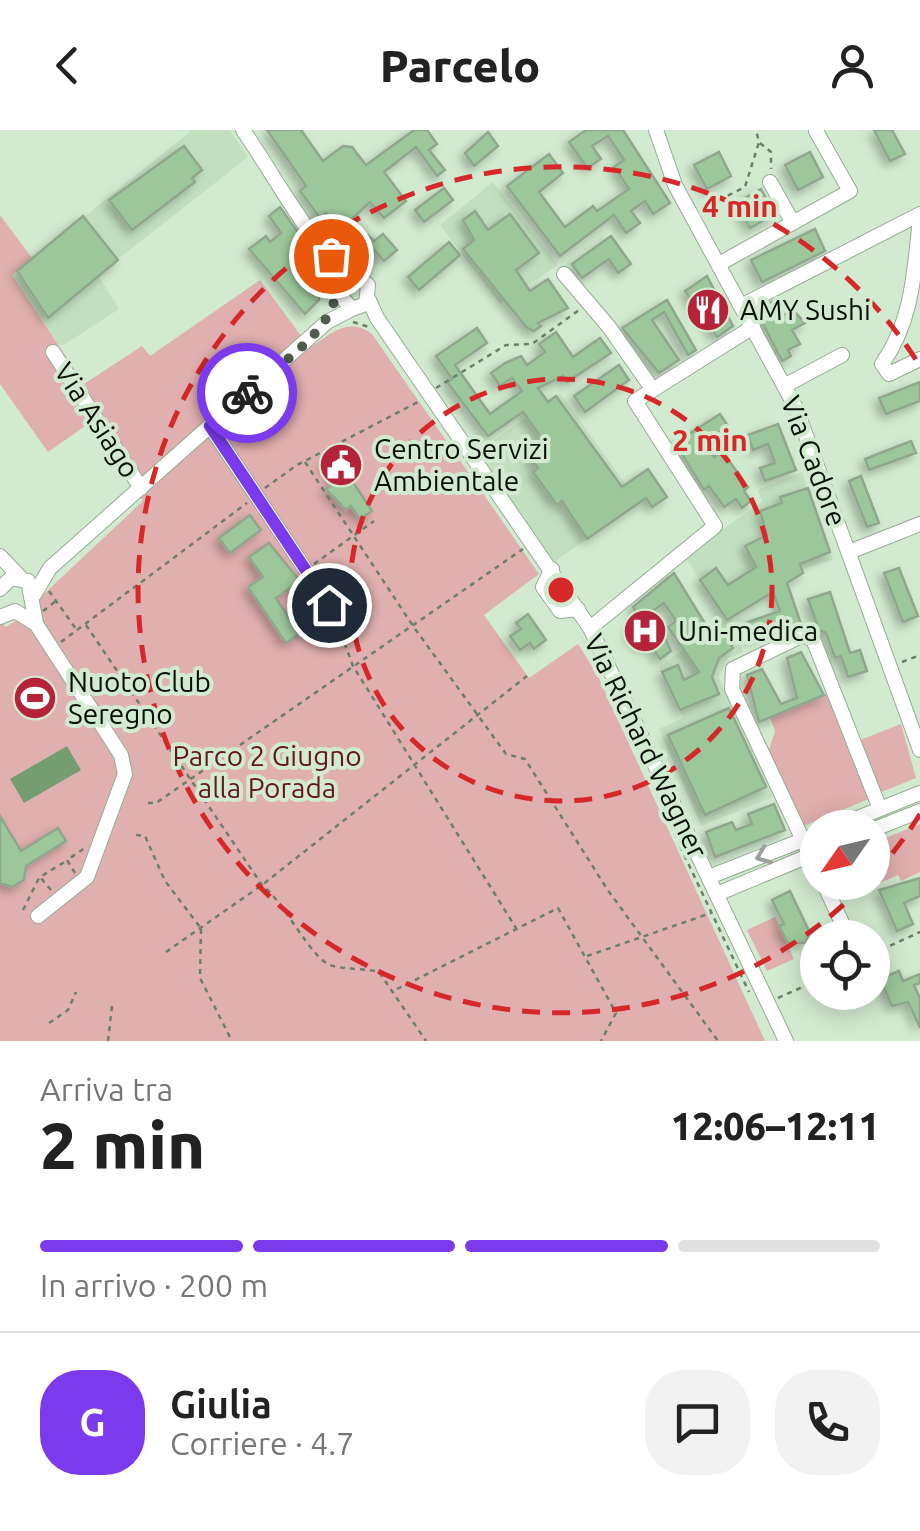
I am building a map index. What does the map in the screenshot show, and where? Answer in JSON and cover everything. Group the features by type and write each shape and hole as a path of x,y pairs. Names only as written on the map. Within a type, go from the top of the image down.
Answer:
{"street":[{"name":"Via Richard Wagner","path":"242,130 361,294 376,326 422,395 552,568 590,628 786,1041"},
{"name":"Via Cadore","path":"656,130 670,175 786,385 920,750"},
{"path":"719,264 850,191 816,131"},
{"path":"764,179 793,223"},
{"path":"741,306 920,216 912,300 900,340 882,364 889,374 920,360"},
{"name":"Via Richard Wagner","path":"331,256 340,291"},
{"path":"564,274 653,390"},
{"path":"334,322 346,280 361,294"},
{"path":"340,291 361,294"},
{"path":"0,564 1,588 50,568 334,322 361,294"},
{"path":"912,300 920,317"},
{"path":"590,628 715,526 635,401 753,327"},
{"name":"Via Asiago","path":"53,352 140,488"},
{"path":"786,385 842,355"},
{"path":"210,426 329,605"},
{"path":"849,552 913,527"},
{"path":"0,556 22,578 37,604 52,648 121,756 125,774 82,884 64,906 38,916"},
{"path":"37,604 50,568"},
{"path":"0,598 16,611"},
{"path":"0,617 37,604"},
{"path":"800,836 732,688 730,674 746,659 801,636 813,639 880,809 920,793"},
{"path":"890,823 920,811"},
{"path":"709,877 800,841"},
{"path":"717,894 800,860"}],"path":[{"path":"747,179 764,179 774,159 759,142 756,130"},
{"path":"698,211 744,186 759,142"},
{"path":"422,395 506,345 532,344 589,303"},
{"path":"334,322 376,326"},
{"path":"305,462 413,626 506,754 525,759 642,937 718,1041"},
{"path":"304,568 374,521"},
{"path":"148,803 156,803 524,548 530,558"},
{"path":"37,604 56,601"},
{"path":"37,604 56,601"},
{"path":"56,601 77,630"},
{"path":"329,605 354,666 516,928"},
{"path":"52,648 85,624 262,885 280,900 326,963 379,972 426,1041"},
{"path":"896,664 920,655"},
{"path":"166,952 262,885 527,676"},
{"path":"136,835 145,836 165,881 201,928 197,954 200,978 232,1041"},
{"path":"23,910 40,877 103,837"},
{"path":"677,838 752,997"},
{"path":"67,860 82,884"},
{"path":"40,877 64,906"},
{"path":"394,990 558,908 617,1016 601,1041"},
{"path":"585,957 717,910"},
{"path":"890,946 920,932"},
{"path":"767,1003 800,988"},
{"path":"50,1024 68,1010 76,992"},
{"path":"108,1041 112,1006"},
{"path":"221,1041 228,1035"}],"shaded area":[{"path":"192,130 230,130 248,157 98,275 119,309 64,345 55,345 12,275"},
{"path":"493,182 558,265 500,304 440,225"},
{"path":"560,393 639,503 551,564 475,454"},
{"path":"802,472 833,560 803,569 731,617 743,652 728,658 719,677 773,797 701,826 659,729 683,718 659,667 726,619 684,556 762,502 758,490"},
{"path":"67,746 81,770 24,803 10,779"}],"green space":[{"name":"Parco 2 Giugno alla Porada","path":"0,215 32,258 12,275 84,384 142,346 150,356 260,280 310,348 347,327 372,334 539,574 484,615 529,678 578,644 597,674 765,1041 0,1041 0,620 6,627 14,622 143,501 91,422 48,452 0,384"},
{"path":"830,692 871,798 842,810 800,810 800,818 768,753 775,731 770,717"},
{"path":"901,724 916,778 879,793 860,740"},
{"path":"920,824 920,872 901,881 898,875 890,879 890,836"},
{"path":"775,917 794,959 767,971 747,930"}],"building":[{"path":"267,130 301,130 323,161 343,146 352,147 366,165 414,130 427,130 437,144 429,150 445,170 437,176 416,147 384,172 406,201 384,218 370,202 340,230 326,213 320,218 300,191 306,186"},
{"path":"586,130 623,130 670,203 653,214 645,201 631,211 640,223 626,233 614,215 560,256 507,186 549,154 563,173 539,192 565,227 593,206 597,211 629,189 614,167 624,160 608,136 592,146 601,159 587,168 569,142"},
{"path":"874,130 892,130 905,154 890,161"},
{"path":"488,132 498,146 474,166 465,153"},
{"path":"184,146 202,170 192,178 195,182 132,230 109,200"},
{"path":"719,152 731,176 707,189 694,165"},
{"path":"810,152 823,177 798,190 785,165"},
{"path":"444,188 453,200 424,222 415,210"},
{"path":"761,189 775,214 750,228 736,203"},
{"path":"280,207 312,252 304,259 321,287 319,300 305,314 249,249 266,236 270,242 281,233 269,216"},
{"path":"475,211 488,230 510,214 539,253 516,270 530,291 548,279 568,308 538,323 541,326 534,331 527,328 463,249 474,240 463,220"},
{"path":"83,216 118,260 48,318 17,271"},
{"path":"815,229 825,251 762,282 751,260"},
{"path":"362,230 374,241 383,234 397,250 384,261 370,245 357,254 362,260 351,264 332,242 345,232 349,238"},
{"path":"611,236 631,264 618,273 609,259 582,278 572,264"},
{"path":"449,242 460,255 419,290 408,277"},
{"path":"707,276 733,326 717,337 685,291"},
{"path":"667,300 696,350 688,355 664,312 652,320 679,360 659,373 622,328"},
{"path":"773,301 781,316 793,310 805,323 792,330 800,344 788,350 791,356 782,361 756,310"},
{"path":"477,328 487,343 455,365 490,414 522,391 512,378 500,386 491,373 505,363 521,356 527,365 545,352 539,344 556,332 573,357 600,338 611,353 567,382 563,376 538,388 548,402 556,396 622,487 648,469 667,497 652,507 646,498 587,539 562,501 557,505 533,472 538,468 528,455 545,443 523,412 488,436 447,382 452,379 436,356"},
{"path":"619,365 629,380 585,412 574,396"},
{"path":"920,382 920,401 886,414 879,398"},
{"path":"720,414 728,426 704,442 714,457 722,451 748,487 744,491 751,501 742,508 736,499 724,507 709,486 704,490 675,443"},
{"path":"778,424 796,470 765,481 760,468 775,463 768,444 753,450 748,435"},
{"path":"911,441 916,453 869,470 865,459"},
{"path":"342,451 354,468 347,473 372,511 360,519 351,506 346,510 326,489 337,482 324,463"},
{"path":"861,476 879,523 867,527 849,481"},
{"path":"808,488 830,552 800,564 803,573 787,583 801,624 747,639 742,624 780,611 773,592 727,620 700,580 716,568 728,585 756,567 745,546 767,535 760,511 782,503 780,497"},
{"path":"250,515 261,530 230,553 219,538"},
{"path":"269,543 300,581 276,598 295,627 320,610 327,615 286,643 248,587 263,577 249,557"},
{"path":"899,568 918,616 903,622 884,573"},
{"path":"674,573 709,630 704,638 722,631 733,648 719,658 712,677 719,694 680,710 662,672 678,665 684,680 699,672 668,627 676,621 664,603 646,616 659,633 662,631 671,651 660,659 651,646 641,646 630,636 633,624 641,619 633,607"},
{"path":"830,592 850,653 860,650 867,671 848,677 841,656 835,658 826,633 819,630 808,599"},
{"path":"528,614 546,640 534,649 530,643 520,650 510,636 521,629 516,623"},
{"path":"801,652 824,695 759,722 747,675 762,669 781,704 797,698 787,658"},
{"path":"729,708 766,787 705,815 668,735"},
{"path":"774,804 785,830 715,857 706,832 732,822 736,830 752,824 748,814"},
{"path":"0,816 21,851 58,828 66,841 26,866 24,880 12,887 0,883"},
{"path":"920,878 920,896 904,903 913,924 897,931 883,900 890,900 890,887"},
{"path":"790,891 804,920 800,920 800,943 788,943 772,900"},
{"path":"899,971 903,981 920,974 920,983 914,985 920,998 920,1028 908,1002 892,1006 890,975"}],"way so far":[{"path":"247,393 327,322 340,289 331,256"}],"place":[{"name":"AMY Sushi","path":"708,310"},
{"name":"Centro Servizi Ambientale","path":"341,465"},
{"name":"Uni-medica","path":"645,631"},
{"name":"Nuoto Club Seregno","path":"35,698"}],"route":[{"path":"247,393 210,426 329,605"}]}
